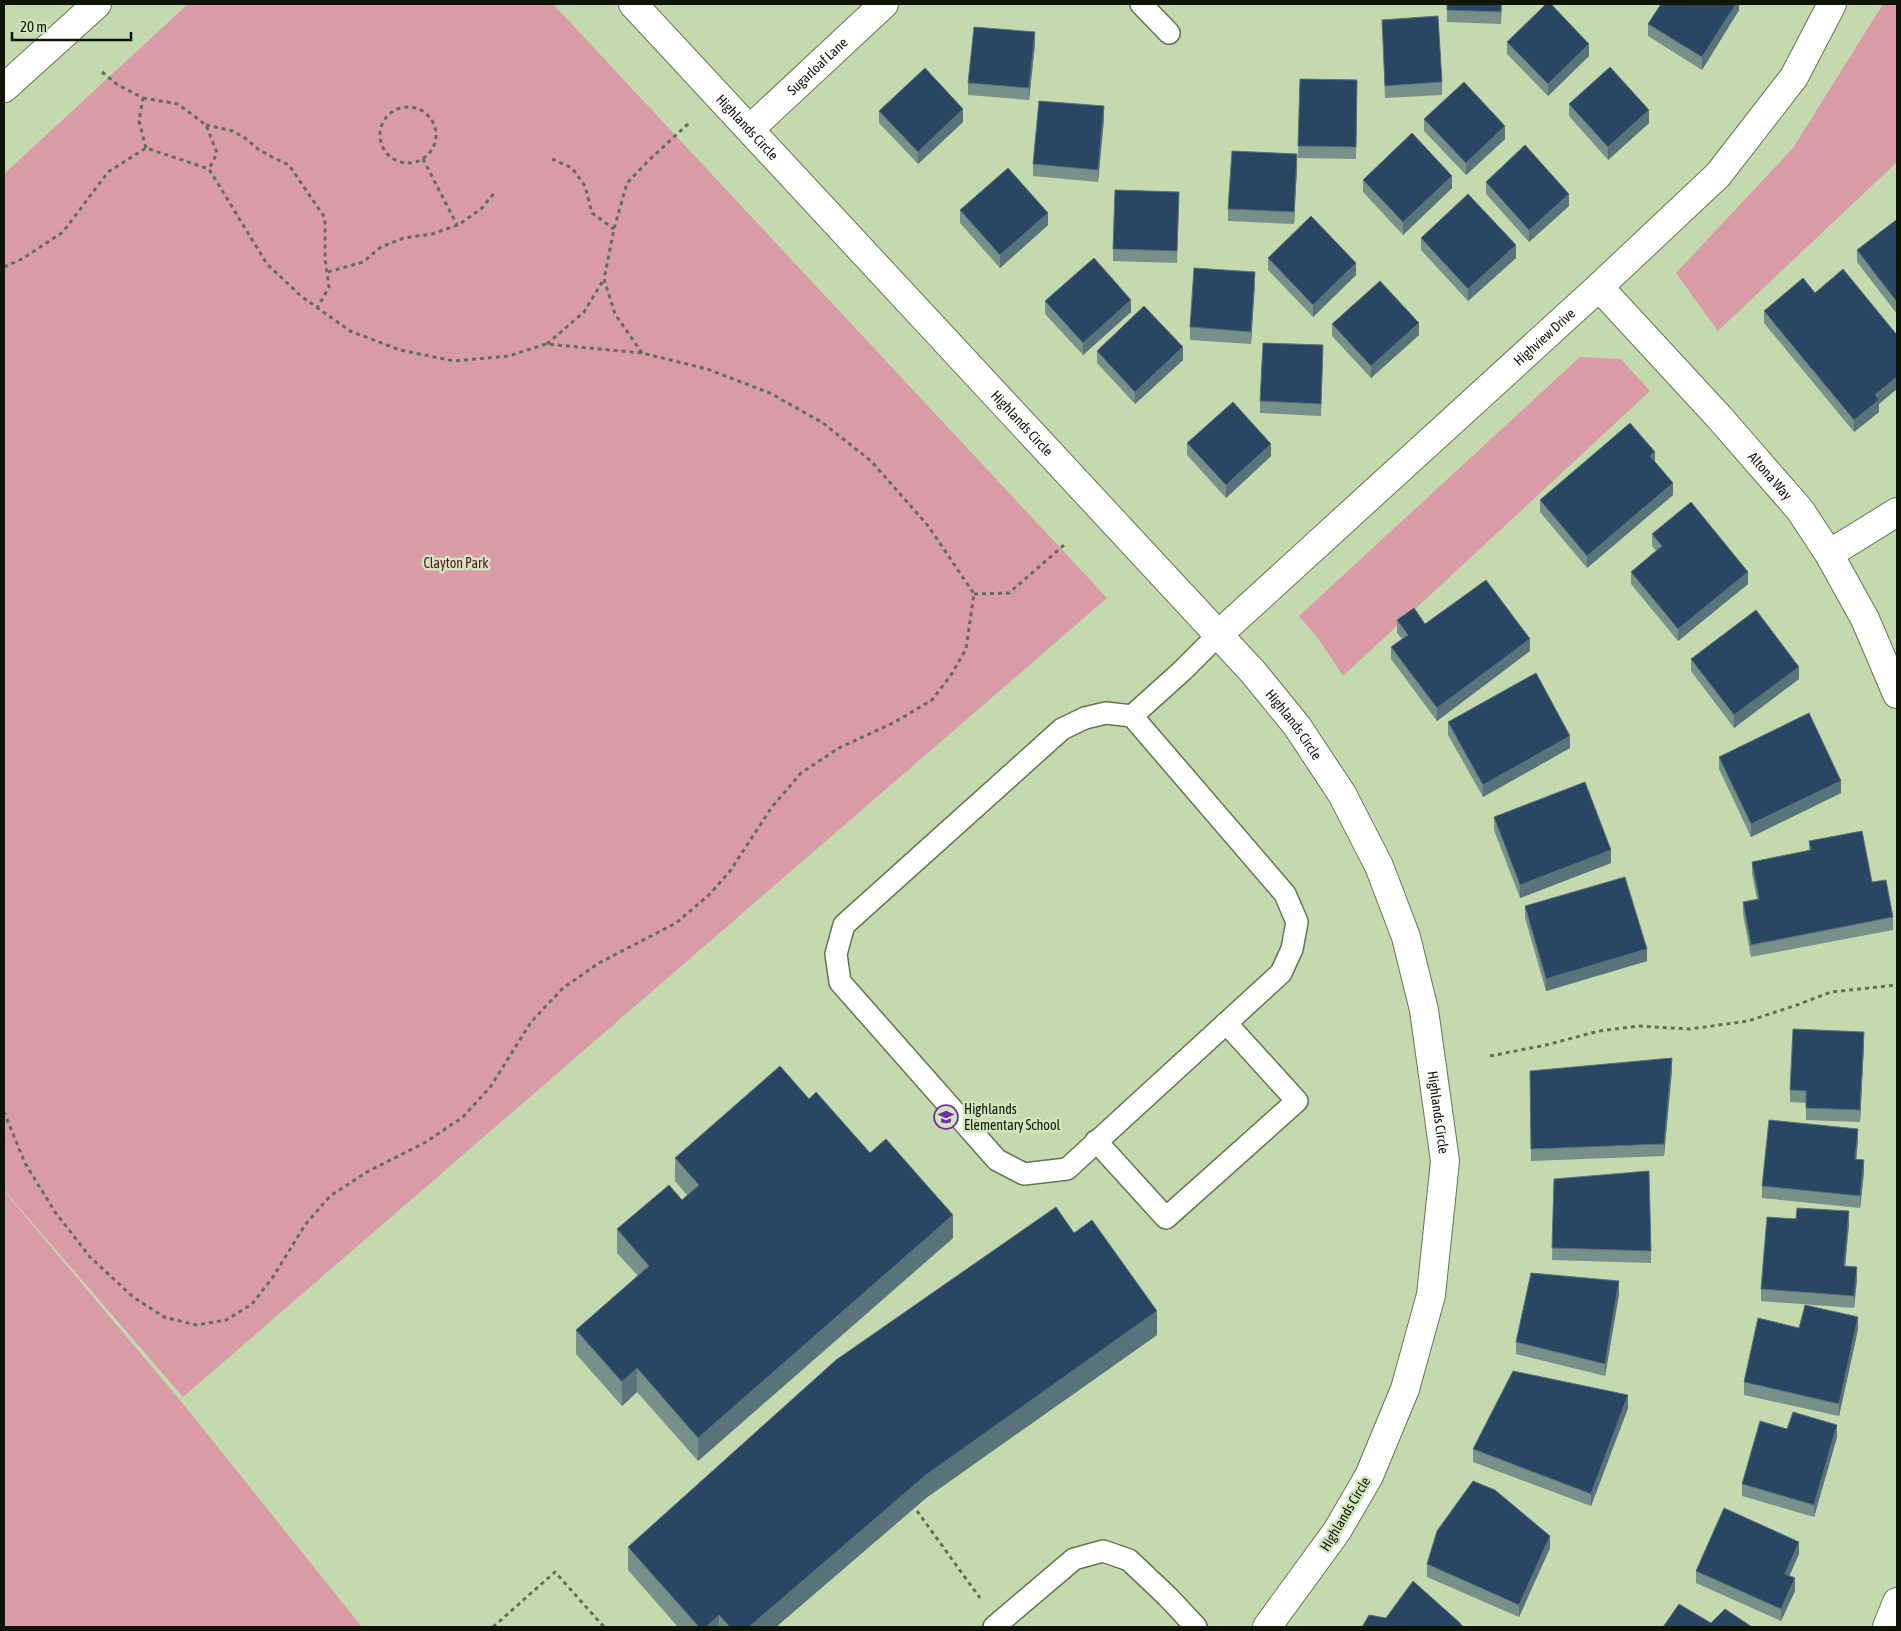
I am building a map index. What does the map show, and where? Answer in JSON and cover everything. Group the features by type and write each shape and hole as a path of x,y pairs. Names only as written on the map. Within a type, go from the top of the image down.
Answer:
{"street":[{"path":"4,88 97,4"},
{"name":"Highlands Circle","path":"633,4 1253,672 1297,726 1342,794 1378,866 1406,937 1424,1010 1445,1161 1430,1295 1405,1388 1368,1476 1342,1523 1267,1627"},
{"name":"Sugarloaf Lane","path":"750,128 884,4"},
{"name":"Highview Drive","path":"1218,635 1599,287 1718,175 1794,78 1832,4"},
{"name":"Altona Way","path":"1599,287 1719,417 1800,510 1829,554 1865,619 1897,694"},
{"path":"1829,554 1897,512"},
{"path":"1888,1627 1897,1602"}],"lane":[{"path":"1141,4 1169,33"},
{"path":"1132,716 1182,671 1218,635"},
{"path":"1106,713 1132,716 1285,894 1297,922 1292,949 1282,973 1226,1023 1067,1169 1024,1174 997,1160 840,982 836,954 844,925 1062,729 1085,718 1106,713"},
{"path":"1096,1142 1166,1218 1297,1101 1226,1023"},
{"path":"998,1623 1074,1559 1103,1551 1129,1560 1168,1596 1196,1627"}],"path":[{"path":"102,72 118,85 143,98 178,104 206,125 233,132 245,138 258,149 289,165 325,218 325,258 329,286 317,308"},
{"path":"143,98 139,121 146,148"},
{"path":"411,106 427,114 432,120 436,129 434,146 423,160 403,163 394,160 386,153 380,135 381,126 386,117 394,110 411,106"},
{"path":"146,148 209,169 267,264 300,296 350,331 400,350 454,361 509,356 546,344 584,312 604,279 614,228 627,183 689,122"},
{"path":"206,125 217,153 209,169"},
{"path":"4,267 22,259 63,232 108,172 146,148"},
{"path":"552,159 572,168 585,186 592,213 614,228"},
{"path":"423,160 458,226"},
{"path":"328,272 363,262 381,247 404,238 432,234 458,226 481,209 496,191"},
{"path":"604,279 615,314 642,353"},
{"path":"4,1112 25,1162 55,1212 90,1257 133,1298 164,1317 196,1325 226,1320 252,1304 273,1277 304,1225 330,1196 367,1172 426,1142 463,1117 491,1086 531,1022 563,988 599,962 676,923 709,895 730,871 772,807 801,773 839,748 893,723 932,700 950,675 966,649 974,594 929,527 871,461 823,423 770,393 707,368 642,353 546,344"},
{"path":"974,594 1009,593 1064,545"},
{"path":"1490,1056 1546,1045 1599,1031 1638,1026 1690,1029 1748,1021 1831,992 1897,985"},
{"path":"917,1511 998,1623"},
{"path":"493,1627 555,1572 604,1627"}],"green space":[{"name":"Clayton Park","path":"188,4 553,4 1107,598 183,1397 4,1190 4,174"},
{"path":"1883,4 1897,4 1897,162 1718,331 1676,273 1793,148"},
{"path":"1580,357 1621,359 1650,391 1343,676 1320,641 1299,616"},
{"path":"4,1191 184,1405 362,1627 4,1627"}],"building":[{"path":"1447,4 1501,4 1501,12 1447,10"},
{"path":"1546,4 1551,4 1589,44 1548,84 1507,42"},
{"path":"1661,4 1736,4 1702,57 1648,24"},
{"path":"1438,16 1442,82 1385,86 1382,20"},
{"path":"974,27 1035,32 1029,88 968,83"},
{"path":"1610,67 1649,110 1608,147 1569,104"},
{"path":"925,68 963,109 918,152 879,111"},
{"path":"1300,79 1357,80 1356,147 1298,146"},
{"path":"1464,82 1505,126 1466,163 1424,119"},
{"path":"1039,101 1104,106 1098,170 1033,164"},
{"path":"1412,133 1452,176 1403,222 1363,180"},
{"path":"1525,145 1569,194 1529,230 1486,182"},
{"path":"1232,151 1297,154 1294,212 1228,209"},
{"path":"1008,168 1048,213 1000,255 960,210"},
{"path":"1115,190 1179,192 1177,251 1113,249"},
{"path":"1468,194 1516,245 1468,289 1421,238"},
{"path":"1311,216 1356,263 1313,305 1268,258"},
{"path":"1897,221 1897,302 1857,250"},
{"path":"1094,258 1131,300 1083,343 1045,301"},
{"path":"1194,268 1255,272 1251,332 1190,327"},
{"path":"1843,269 1897,335 1897,377 1875,395 1879,400 1854,420 1764,311 1803,278 1815,293"},
{"path":"1380,281 1419,323 1371,366 1332,324"},
{"path":"1144,306 1183,347 1135,392 1097,351"},
{"path":"1263,343 1323,345 1321,404 1260,401"},
{"path":"1233,402 1271,444 1226,485 1187,443"},
{"path":"1630,423 1655,452 1650,456 1673,483 1587,556 1540,500"},
{"path":"1691,502 1748,572 1678,629 1631,572 1662,546 1652,534"},
{"path":"1486,580 1530,639 1437,708 1391,647 1408,635 1397,620 1414,608 1425,624"},
{"path":"1756,610 1799,667 1734,715 1691,659"},
{"path":"1536,673 1570,736 1483,785 1448,722"},
{"path":"1809,713 1841,781 1751,824 1719,757"},
{"path":"1585,782 1611,850 1520,885 1494,817"},
{"path":"1862,831 1872,882 1886,880 1893,917 1751,945 1743,902 1759,899 1752,862 1811,850 1809,841"},
{"path":"1625,877 1647,949 1546,979 1525,906"},
{"path":"1793,1029 1864,1032 1860,1110 1806,1108 1806,1091 1790,1090"},
{"path":"1672,1058 1664,1144 1531,1149 1530,1071"},
{"path":"780,1066 809,1099 816,1092 870,1153 886,1139 953,1215 698,1438 637,1368 622,1382 576,1330 649,1266 617,1229 669,1185 682,1200 699,1185 675,1158"},
{"path":"1769,1120 1858,1129 1855,1159 1864,1160 1860,1196 1762,1186"},
{"path":"1649,1171 1651,1251 1552,1248 1554,1179"},
{"path":"1056,1207 1074,1233 1092,1220 1157,1311 926,1475 749,1627 730,1627 719,1615 706,1627 699,1627 628,1547 836,1360"},
{"path":"1797,1208 1849,1211 1844,1266 1857,1267 1854,1296 1761,1289 1767,1217 1796,1219"},
{"path":"1531,1273 1619,1281 1605,1364 1516,1342"},
{"path":"1805,1305 1858,1317 1839,1404 1744,1382 1758,1318 1799,1328"},
{"path":"1513,1371 1628,1395 1591,1494 1473,1449"},
{"path":"1793,1412 1837,1425 1814,1505 1742,1484 1760,1421 1787,1429"},
{"path":"1473,1481 1495,1490 1550,1536 1519,1605 1427,1564 1437,1531"},
{"path":"1724,1508 1799,1542 1785,1574 1795,1578 1781,1609 1696,1571"},
{"path":"1413,1581 1463,1627 1362,1627 1369,1615 1386,1618"},
{"path":"1679,1604 1711,1623 1725,1609 1752,1627 1663,1627"}],"place":[{"name":"Highlands Elementary School","path":"946,1117"}]}
